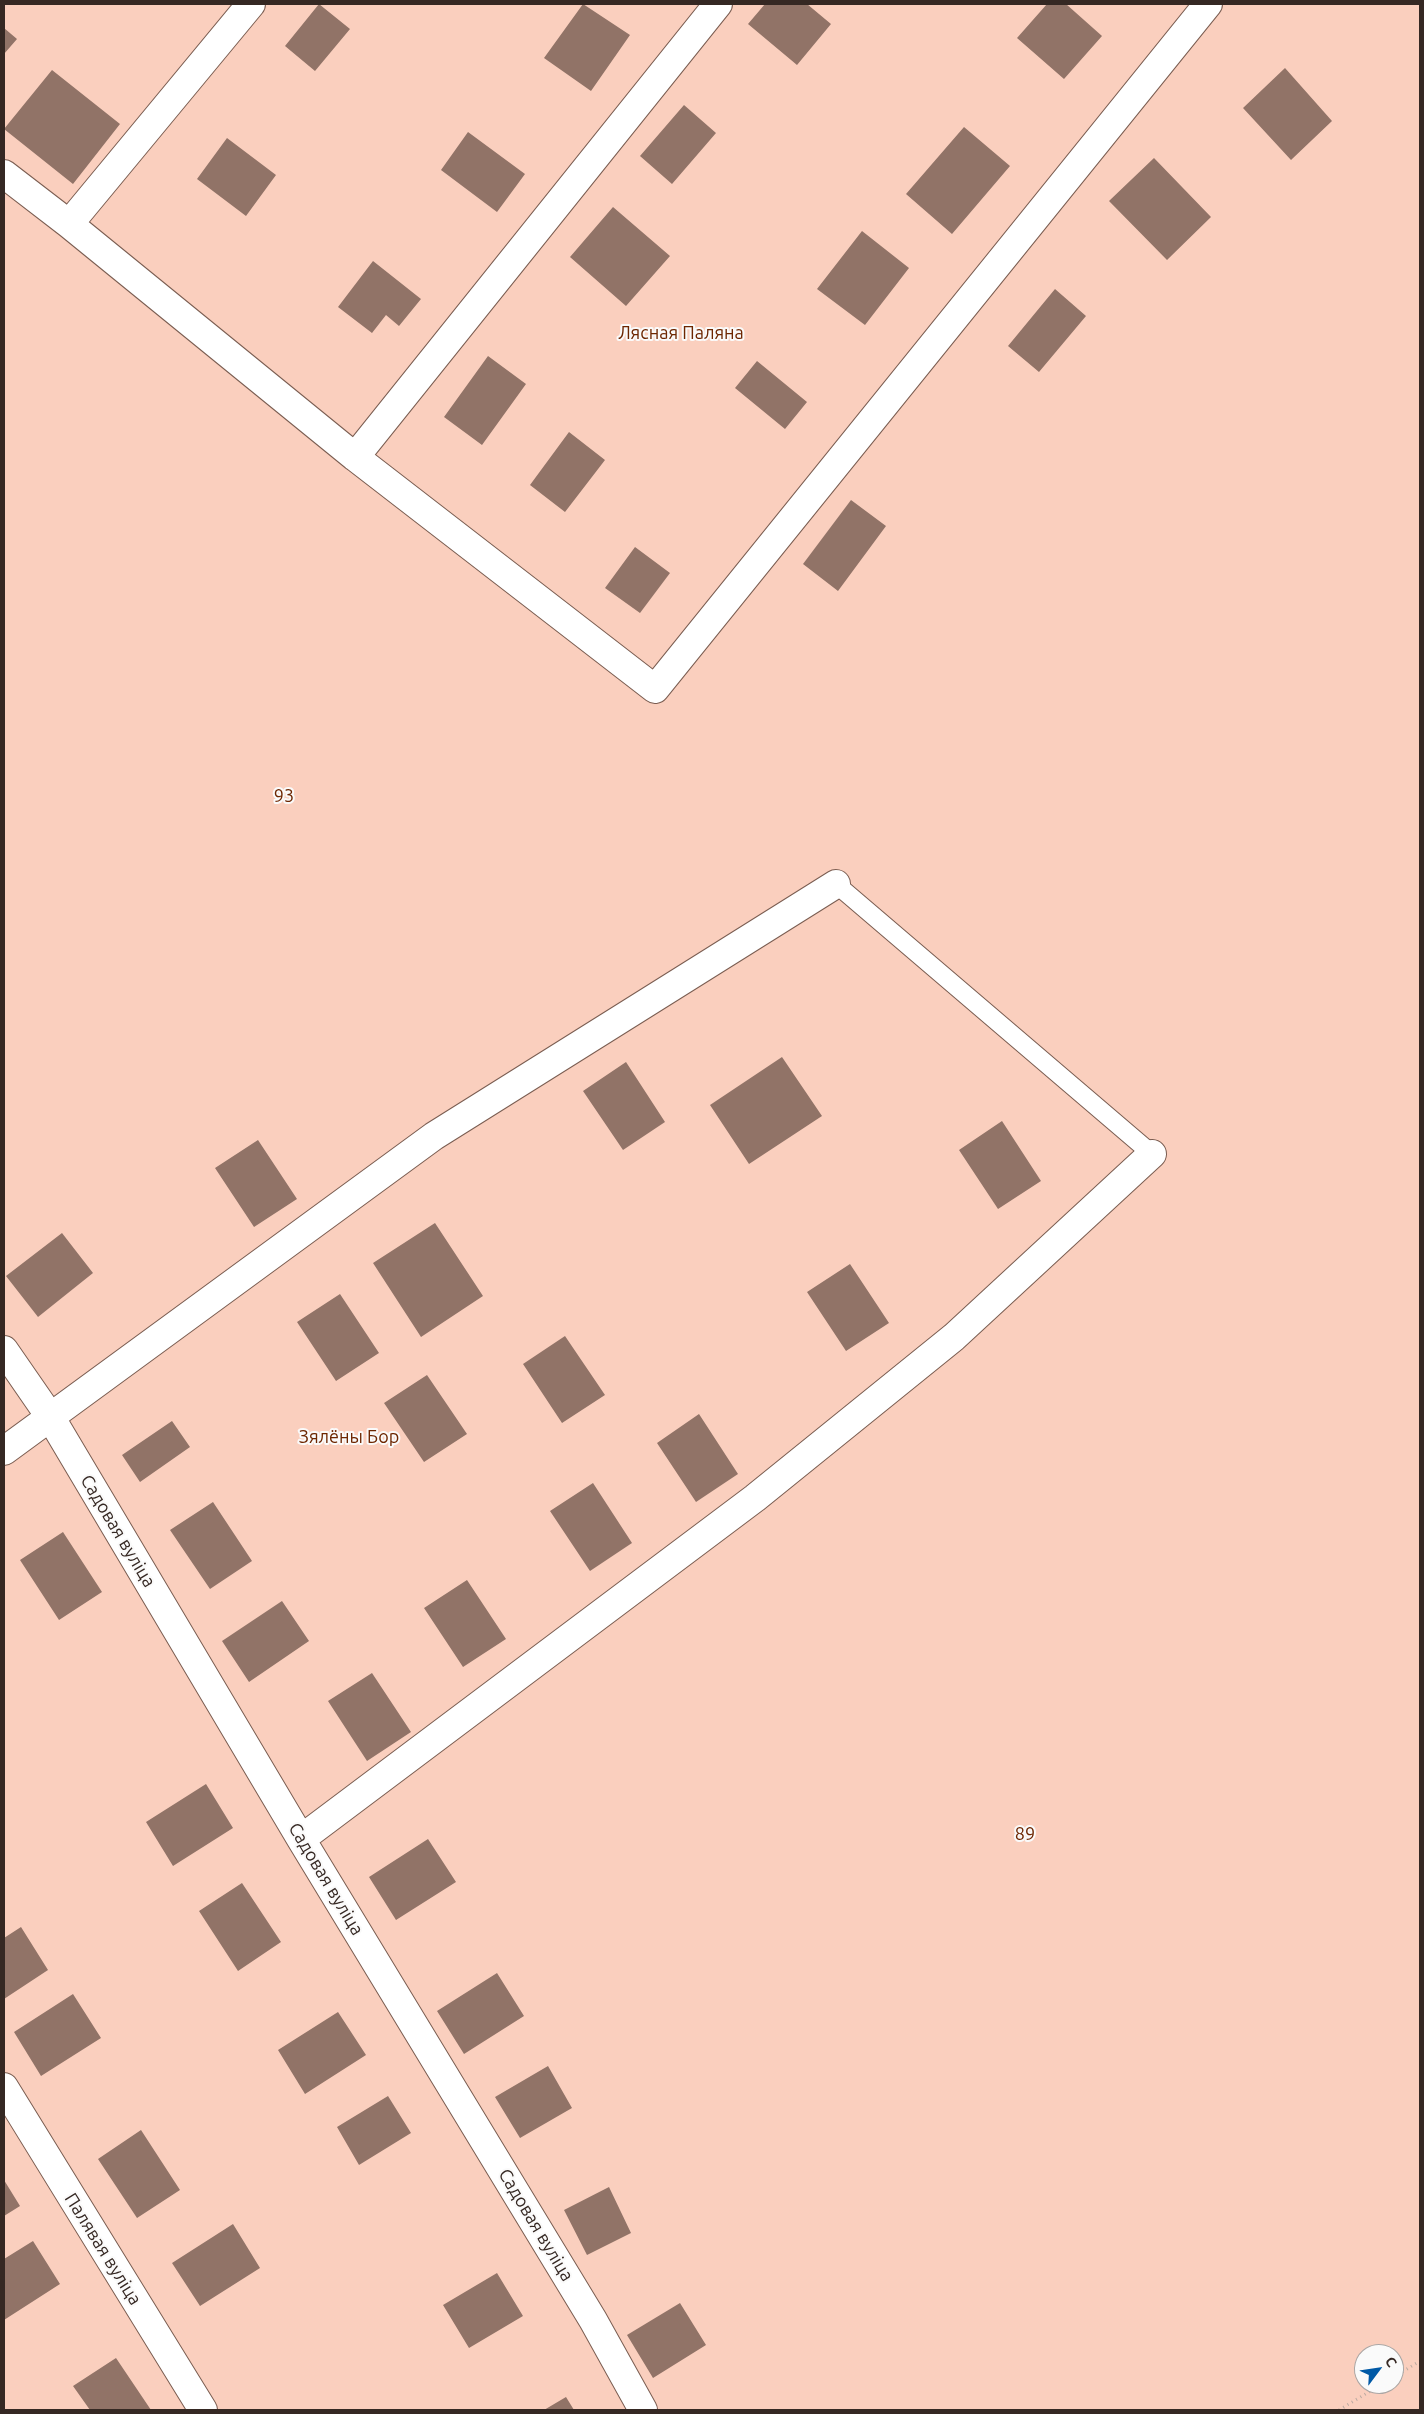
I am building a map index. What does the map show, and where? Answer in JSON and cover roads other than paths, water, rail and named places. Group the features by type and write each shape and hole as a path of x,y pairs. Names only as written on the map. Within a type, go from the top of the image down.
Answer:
{"street":[{"path":"69,224 251,4"},
{"path":"355,458 718,4"},
{"path":"4,174 69,224 355,458 656,689 1208,4"},
{"path":"4,1451 434,1136 836,884"},
{"path":"302,1839 763,1492 954,1337 1152,1154"},
{"name":"Садовая вуліца","path":"4,1350 51,1418 302,1839 593,2320 643,2410"},
{"name":"Палявая вуліца","path":"4,2087 202,2410"}],"lane":[{"path":"836,884 1152,1154"}],"park label":[{"name":"Лясная Паляна","path":"681,333"},
{"name":"93","path":"284,796"},
{"name":"Зялёны Бор","path":"349,1437"},
{"name":"89","path":"1025,1834"}]}
